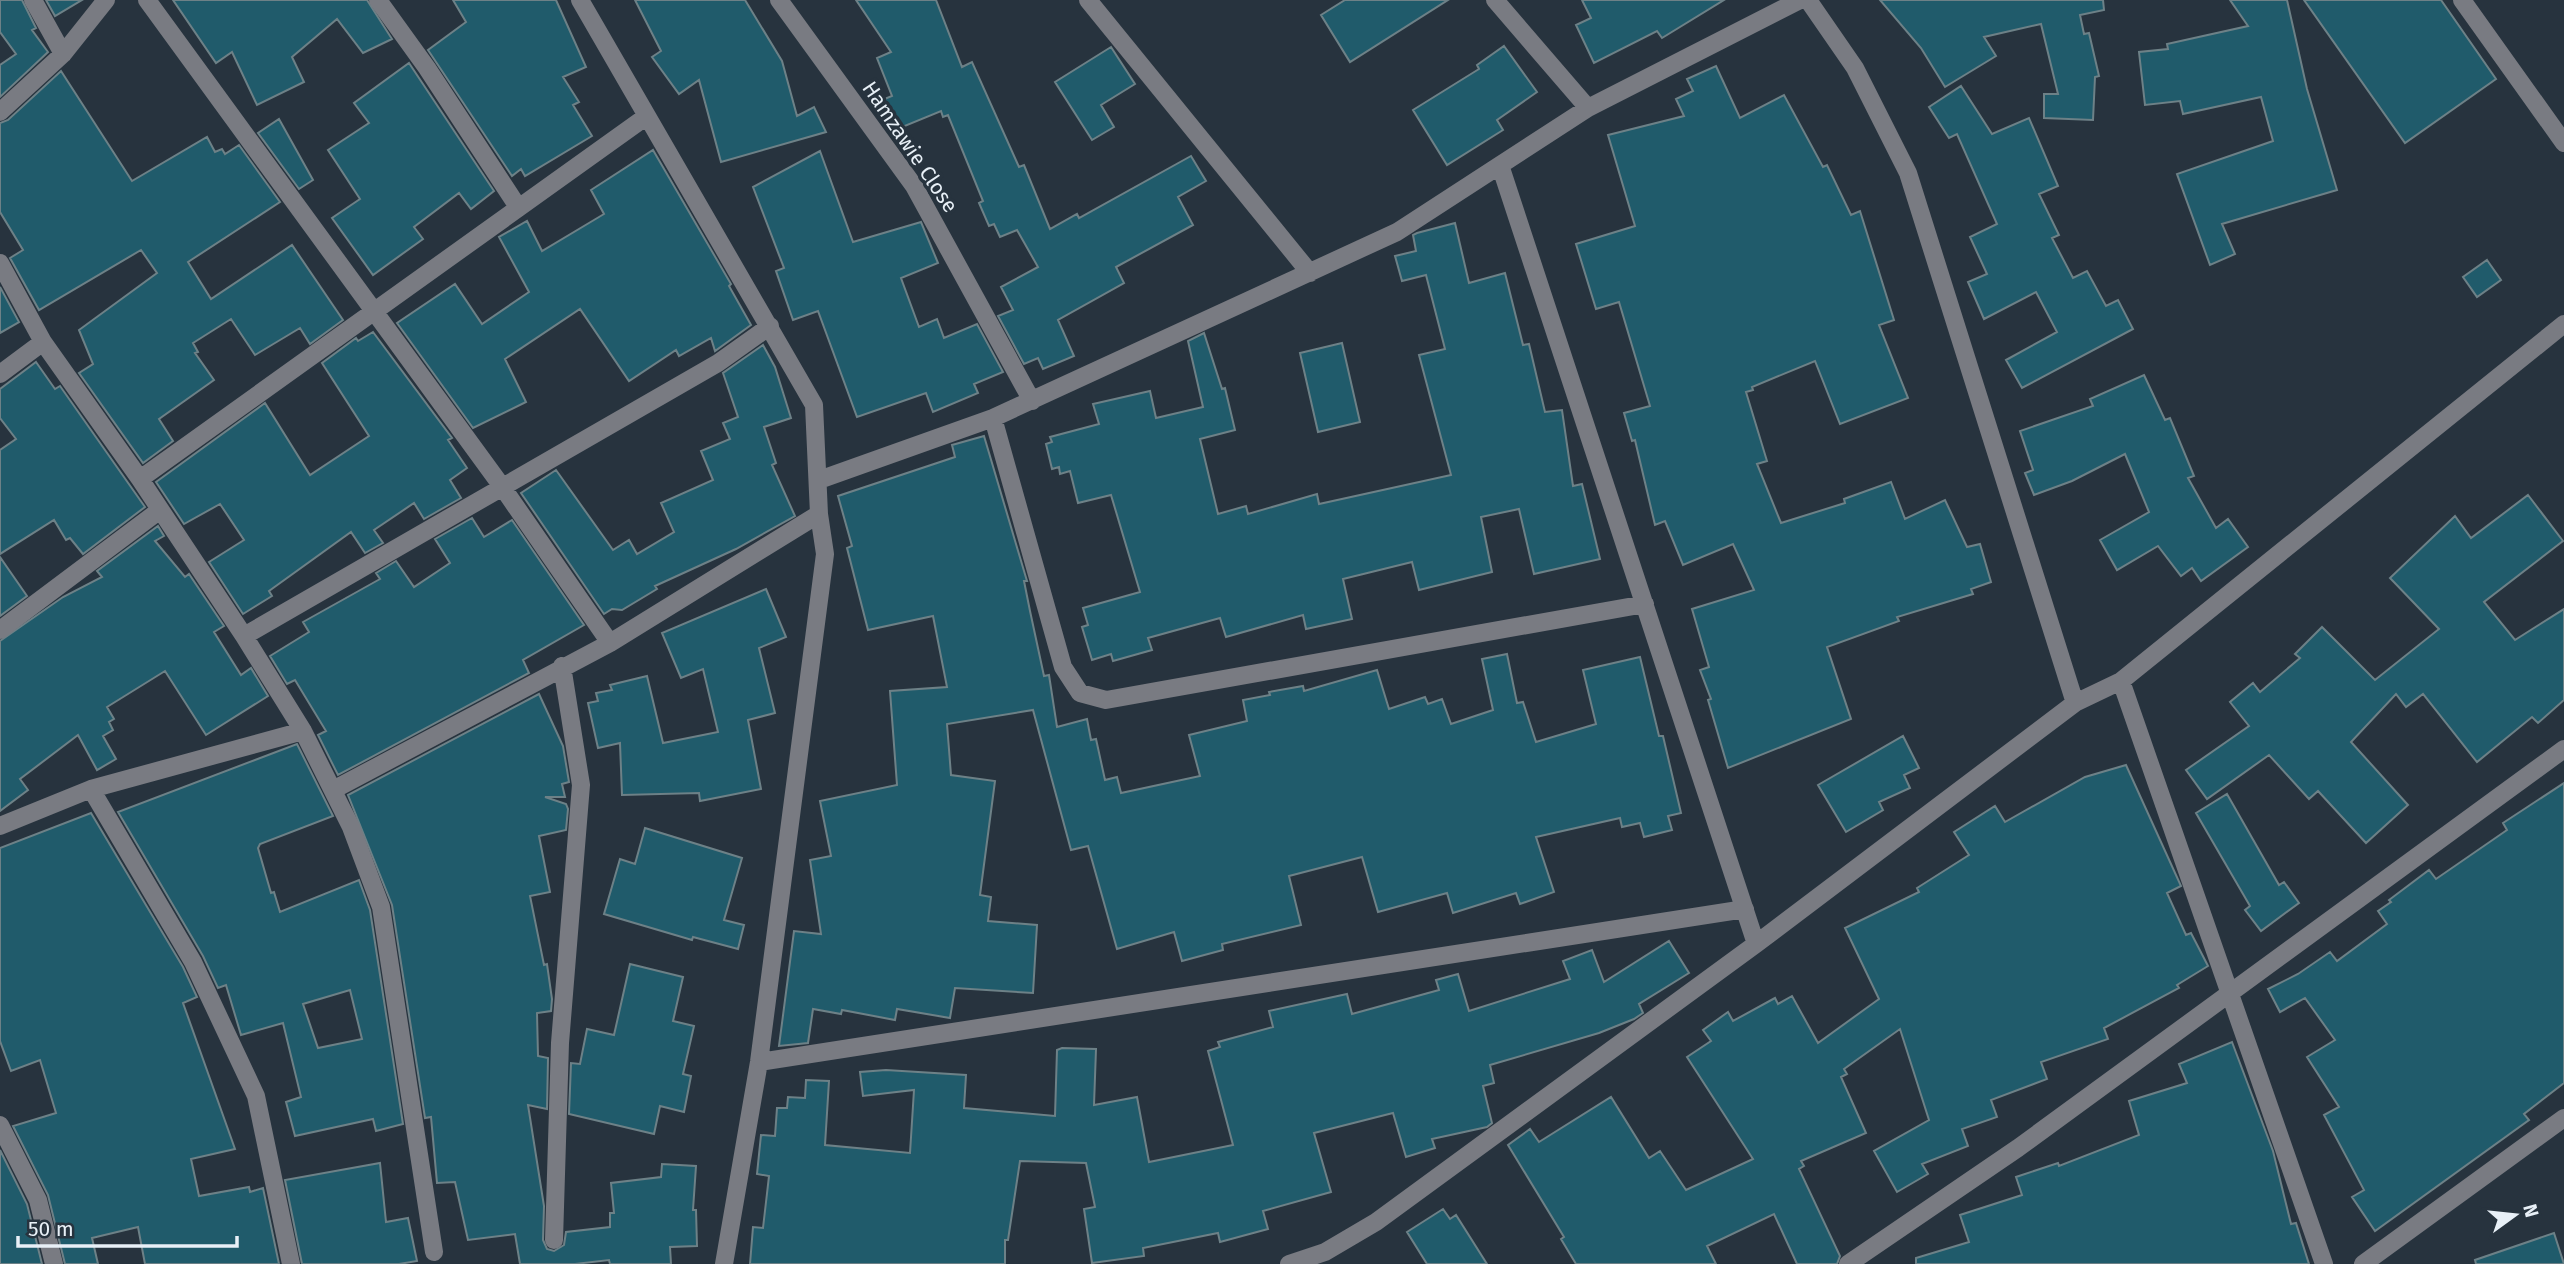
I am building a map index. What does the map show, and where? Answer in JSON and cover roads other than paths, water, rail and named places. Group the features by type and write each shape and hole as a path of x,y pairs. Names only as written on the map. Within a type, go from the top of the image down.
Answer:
{"street":[{"path":"33,0 63,54"},
{"path":"0,112 63,54 106,0"},
{"path":"147,0 503,488 610,643"},
{"path":"378,0 427,68 517,206"},
{"path":"580,0 814,405 819,514 825,554 759,1062 724,1264"},
{"name":"Hamzawie Close","path":"779,0 914,186 1032,401"},
{"path":"1088,0 1310,274"},
{"path":"1495,0 1588,108"},
{"path":"819,480 993,418 1397,232 1588,108 1800,0"},
{"path":"1808,0 1855,68 1908,173 2075,703"},
{"path":"2462,0 2564,143"},
{"path":"140,479 517,206 647,116"},
{"path":"1500,165 1756,944"},
{"path":"0,263 43,342 140,479 244,636 303,731 333,790 381,907 434,1252"},
{"path":"1289,1264 1327,1258 1756,944 2075,703 2121,681 2564,324"},
{"path":"244,636 718,363 770,326"},
{"path":"0,374 43,342"},
{"path":"993,418 1063,667 1080,694 1106,700 1645,604"},
{"path":"0,630 160,510"},
{"path":"333,790 562,666 610,643 819,514"},
{"path":"554,1240 560,1043 581,785 562,666"},
{"path":"2121,681 2324,1264"},
{"path":"0,826 91,789 303,731"},
{"path":"1848,1264 2018,1148 2564,749"},
{"path":"91,789 193,962 256,1096 291,1264"},
{"path":"759,1062 1745,909"},
{"path":"2363,1264 2564,1118"},
{"path":"0,1125 38,1200 54,1264"}]}
